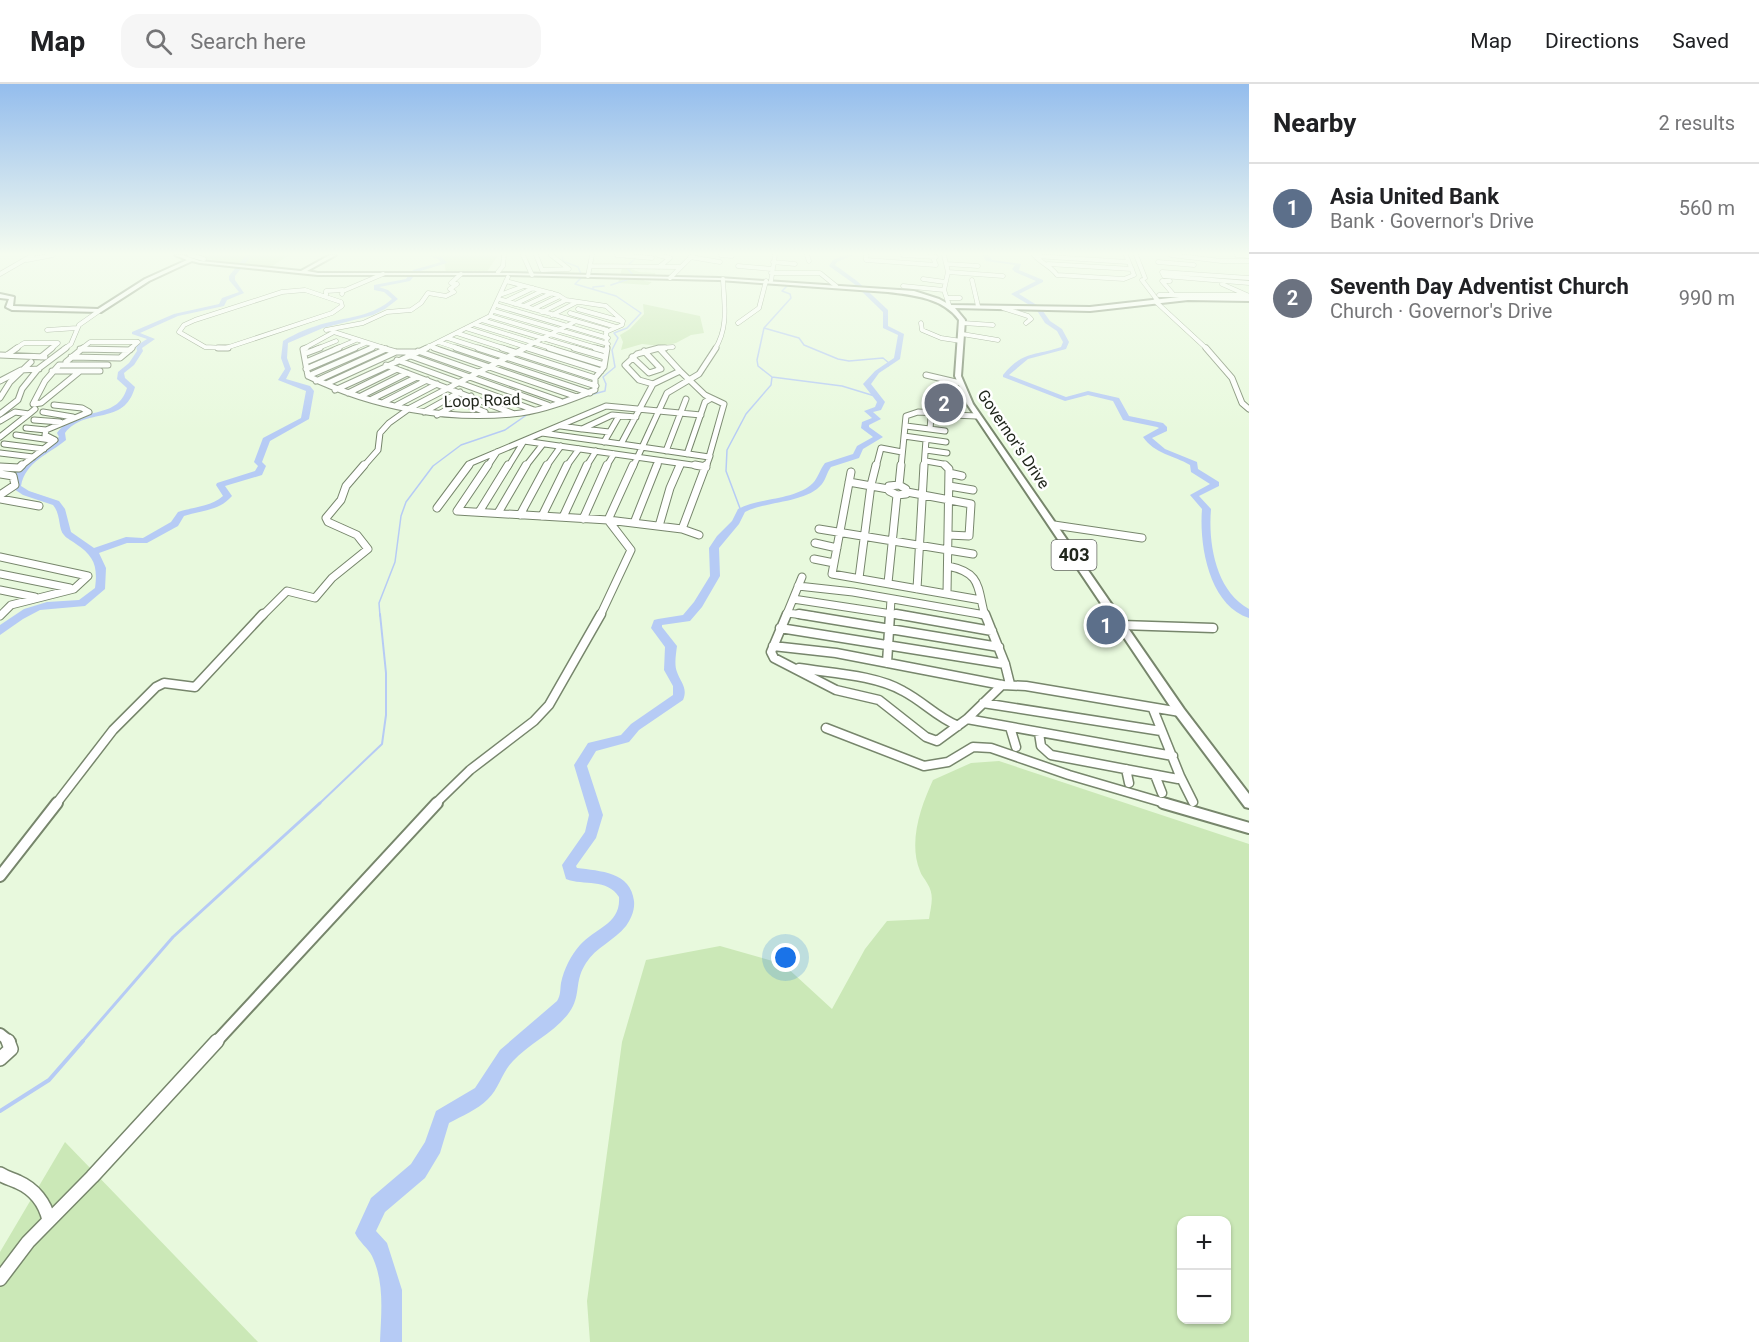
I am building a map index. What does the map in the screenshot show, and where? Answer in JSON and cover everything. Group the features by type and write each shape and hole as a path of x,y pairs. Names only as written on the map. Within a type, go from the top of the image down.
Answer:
{"main road":[{"path":"959,314 962,331"},
{"name":"Governor's Drive","path":"962,331 960,383 977,416 1054,525 1180,712 1249,803"}],"street":[{"path":"47,330 77,328 95,314"},
{"path":"215,314 189,322 182,326 179,332 207,348 233,347 328,314"},
{"path":"376,346 308,376 305,346 328,329 363,323 383,314"},
{"path":"523,314 560,330 608,344"},
{"path":"531,314 608,338"},
{"path":"548,314 607,330 622,325 622,321"},
{"path":"562,317 569,314"},
{"path":"572,314 617,327"},
{"path":"595,314 622,321"},
{"path":"615,314 622,321"},
{"path":"738,323 751,314"},
{"path":"1021,314 1031,319 1026,323"},
{"path":"1174,314 1205,344 1238,385 1237,393 1245,407 1249,409"},
{"path":"334,390 448,338 490,316 606,351"},
{"path":"608,520 670,390 703,370 723,336 724,329 720,325 723,316"},
{"path":"482,320 605,357"},
{"path":"0,876 113,730 156,687 164,683 195,687 282,594 287,591 315,598 332,578 363,555 368,549 367,543 358,535 328,522 326,518 341,500 346,486 375,455 380,433 389,423 410,408 576,321"},
{"path":"921,323 922,330 938,337 993,325"},
{"path":"474,324 604,365"},
{"path":"0,414 12,407 18,400 22,389 38,369 74,340 77,328"},
{"path":"466,328 601,372"},
{"path":"962,331 978,329"},
{"path":"595,378 604,365 608,344 607,330"},
{"path":"962,331 998,340"},
{"path":"305,346 335,333 396,352 417,351 561,401"},
{"path":"457,333 595,378"},
{"path":"304,354 337,342 324,337"},
{"path":"448,338 596,386 595,378"},
{"path":"306,362 356,340"},
{"path":"66,362 71,357 90,342 138,342 120,358 71,357"},
{"path":"439,342 590,393"},
{"path":"24,356 41,343"},
{"path":"7,355 24,344 58,343 41,357"},
{"path":"306,369 366,343"},
{"path":"429,346 578,398"},
{"path":"653,384 639,380 625,366 632,357 644,351 674,347"},
{"path":"659,348 690,379 698,391 724,405 710,456 682,530"},
{"path":"64,349 130,350"},
{"path":"316,381 386,349"},
{"path":"632,357 649,373 661,369 644,351"},
{"path":"326,384 396,352"},
{"path":"0,355 54,357"},
{"path":"408,355 548,405"},
{"path":"397,360 534,410"},
{"path":"0,381 31,362"},
{"path":"79,372 41,403 33,404 46,379 59,365 108,365"},
{"path":"386,365 513,414"},
{"path":"348,393 397,369"},
{"path":"1,396 21,370 100,371"},
{"path":"621,444 648,390 653,384 681,370"},
{"path":"361,396 407,373"},
{"path":"926,375 960,383"},
{"name":"Loop Road","path":"308,376 334,390 437,415 513,414 578,398 590,393 596,386"},
{"path":"372,399 417,377"},
{"path":"46,379 55,378"},
{"path":"63,378 71,378"},
{"path":"384,402 427,380"},
{"path":"397,405 437,384"},
{"path":"42,386 62,386"},
{"path":"424,412 460,392"},
{"path":"1237,393 1249,394"},
{"path":"437,415 471,396"},
{"path":"666,451 686,399"},
{"path":"687,454 706,400 710,399"},
{"path":"460,402 488,413"},
{"path":"930,429 932,404"},
{"path":"26,428 46,430 60,422 89,412 82,408 54,405"},
{"path":"437,508 467,466 606,406 701,415"},
{"path":"449,408 466,414"},
{"path":"0,437 35,409"},
{"path":"0,421 15,412 29,414"},
{"path":"43,412 74,417"},
{"path":"899,485 906,416 911,413 932,413 948,419 952,415 977,416"},
{"path":"582,429 609,416 636,417"},
{"path":"604,442 619,416"},
{"path":"34,420 60,422"},
{"path":"559,425 609,432"},
{"path":"906,426 945,431"},
{"path":"46,430 45,435 54,440"},
{"path":"542,433 710,456"},
{"path":"16,435 54,440"},
{"path":"904,436 946,442"},
{"path":"0,467 18,468 54,440"},
{"path":"917,588 926,440"},
{"path":"524,441 706,467"},
{"path":"479,512 524,441"},
{"path":"4,444 44,449"},
{"path":"498,513 523,470 543,444"},
{"path":"520,515 545,469 561,446"},
{"path":"859,578 871,485 882,448 902,452"},
{"path":"542,516 561,474 579,449"},
{"path":"926,450 947,453"},
{"path":"563,517 582,474 596,451"},
{"path":"497,452 457,511 608,520 692,530 699,535"},
{"path":"0,453 33,457"},
{"path":"583,519 600,478 614,454"},
{"path":"634,523 659,460"},
{"path":"926,461 946,465 949,473 947,594"},
{"path":"658,526 670,488 681,464"},
{"path":"851,472 832,574 981,600"},
{"path":"949,473 962,476"},
{"path":"0,474 13,476 15,485 0,497"},
{"path":"849,482 888,489 897,495"},
{"path":"888,489 893,485 899,485 907,492"},
{"path":"949,486 973,490"},
{"path":"897,495 907,492 971,504 969,536 948,536"},
{"path":"888,583 897,495"},
{"path":"0,497 39,506"},
{"path":"0,1279 28,1242 107,1161 419,820 470,770 534,721 549,705 593,631 631,550 608,520"},
{"path":"1054,525 1077,526 1142,538"},
{"path":"819,529 973,554"},
{"path":"815,543 837,548"},
{"path":"0,557 87,574 88,577 74,589 11,605 2,611"},
{"path":"814,559 834,563"},
{"path":"948,566 970,573 975,579 985,615 1005,664 1006,684"},
{"path":"0,574 74,589"},
{"path":"802,577 771,652 774,658 792,668 836,690 884,703 932,740 942,740 1006,684"},
{"path":"798,586 853,592 985,615"},
{"path":"0,590 37,598"},
{"path":"793,598 992,631"},
{"path":"887,663 891,599"},
{"path":"787,613 999,647"},
{"path":"1121,625 1213,628"},
{"path":"780,628 1005,664"},
{"path":"773,646 836,653 1006,684 1180,712"},
{"path":"792,668 859,677 893,686 904,691 938,717 958,726"},
{"path":"983,703 1161,731"},
{"path":"1153,709 1193,802"},
{"path":"967,719 1173,756"},
{"path":"1010,727 1016,747"},
{"path":"826,728 924,766 948,762 973,747 991,748 1069,775 1249,828"},
{"path":"1039,733 1041,746 1051,755 1178,779 1180,776"},
{"path":"1099,764 1102,775"},
{"path":"1126,769 1129,783"},
{"path":"1155,775 1162,793"},
{"path":"0,1034 10,1042 11,1049 0,1059"},
{"path":"0,1174 7,1180 18,1182 40,1198 47,1210 49,1220"}],"green space":[{"path":"644,314 689,314 700,316 704,333 691,335 676,343 661,346 642,344 621,350 623,342 620,335 630,329"},
{"path":"999,761 1249,844 1249,1342 590,1342 587,1301 622,1042 646,960 720,946 783,964 832,1009 865,949 887,921 929,919 931,892 921,872 915,848 920,813 933,780 971,763"},
{"path":"65,1142 258,1342 0,1342 0,1252"}],"waterway":[{"path":"0,631 28,611 47,605 81,604 100,589 101,568 96,555 67,533 61,509 56,503 26,493 17,487 18,478 27,464 63,438 61,433 68,425 77,419 111,411 121,406 128,399 131,387 121,379 121,372 132,364 140,351 138,347 152,339 134,333 182,314"},
{"path":"94,551 126,540 144,541 155,536 175,524 181,514 223,501 228,496 220,485 259,473 262,466 258,462 266,440 305,419 310,391 282,380 288,369 284,358 285,342 328,324 370,314"},
{"path":"590,395 605,391 606,384 603,377 615,367 612,350 618,338 614,333 627,328 640,314"},
{"path":"764,328 777,314"},
{"path":"391,1342 392,1290 380,1250 365,1233 378,1205 418,1171 433,1146 442,1117 481,1094 506,1056 563,1007 568,999 569,983 575,966 585,951 620,922 625,914 626,896 617,883 603,878 571,874 569,865 591,834 596,815 580,765 592,747 625,739 635,727 679,697 679,686 670,670 671,646 656,628 661,621 686,618 698,605 715,576 714,548 736,522 741,511 759,503 789,497 808,490 818,483 828,465 856,456 860,448 879,437 865,428 865,424 877,419 868,411 878,408 881,402 867,384 877,372 897,359 901,341 901,334 885,327 886,314"},
{"path":"1043,314 1047,322 1060,330 1066,342 1064,348 1019,361 1005,376 1065,399 1079,394 1098,394 1116,400 1126,418 1160,425 1164,429 1147,437 1151,443 1194,464 1194,470 1216,484 1194,495 1207,509 1205,529 1216,580 1235,606 1249,614"},
{"path":"764,328 799,338 804,345 838,359 849,361 883,358 889,363 888,366"},
{"path":"764,328 757,360 758,366 772,377"},
{"path":"741,511 726,471 727,450 746,414 771,385 772,377"},
{"path":"772,377 842,386 878,397"},
{"path":"380,616 379,603 395,562 401,516 406,502 433,466 461,445 505,430 528,414"},
{"path":"319,804 382,744 386,715 386,673 380,614"},
{"path":"82,1042 173,937 320,803"},
{"path":"0,1111 49,1080 83,1041"}],"place":[{"name":"Seventh Day Adventist Church","path":"944,403"},
{"name":"Asia United Bank","path":"1106,625"}]}
